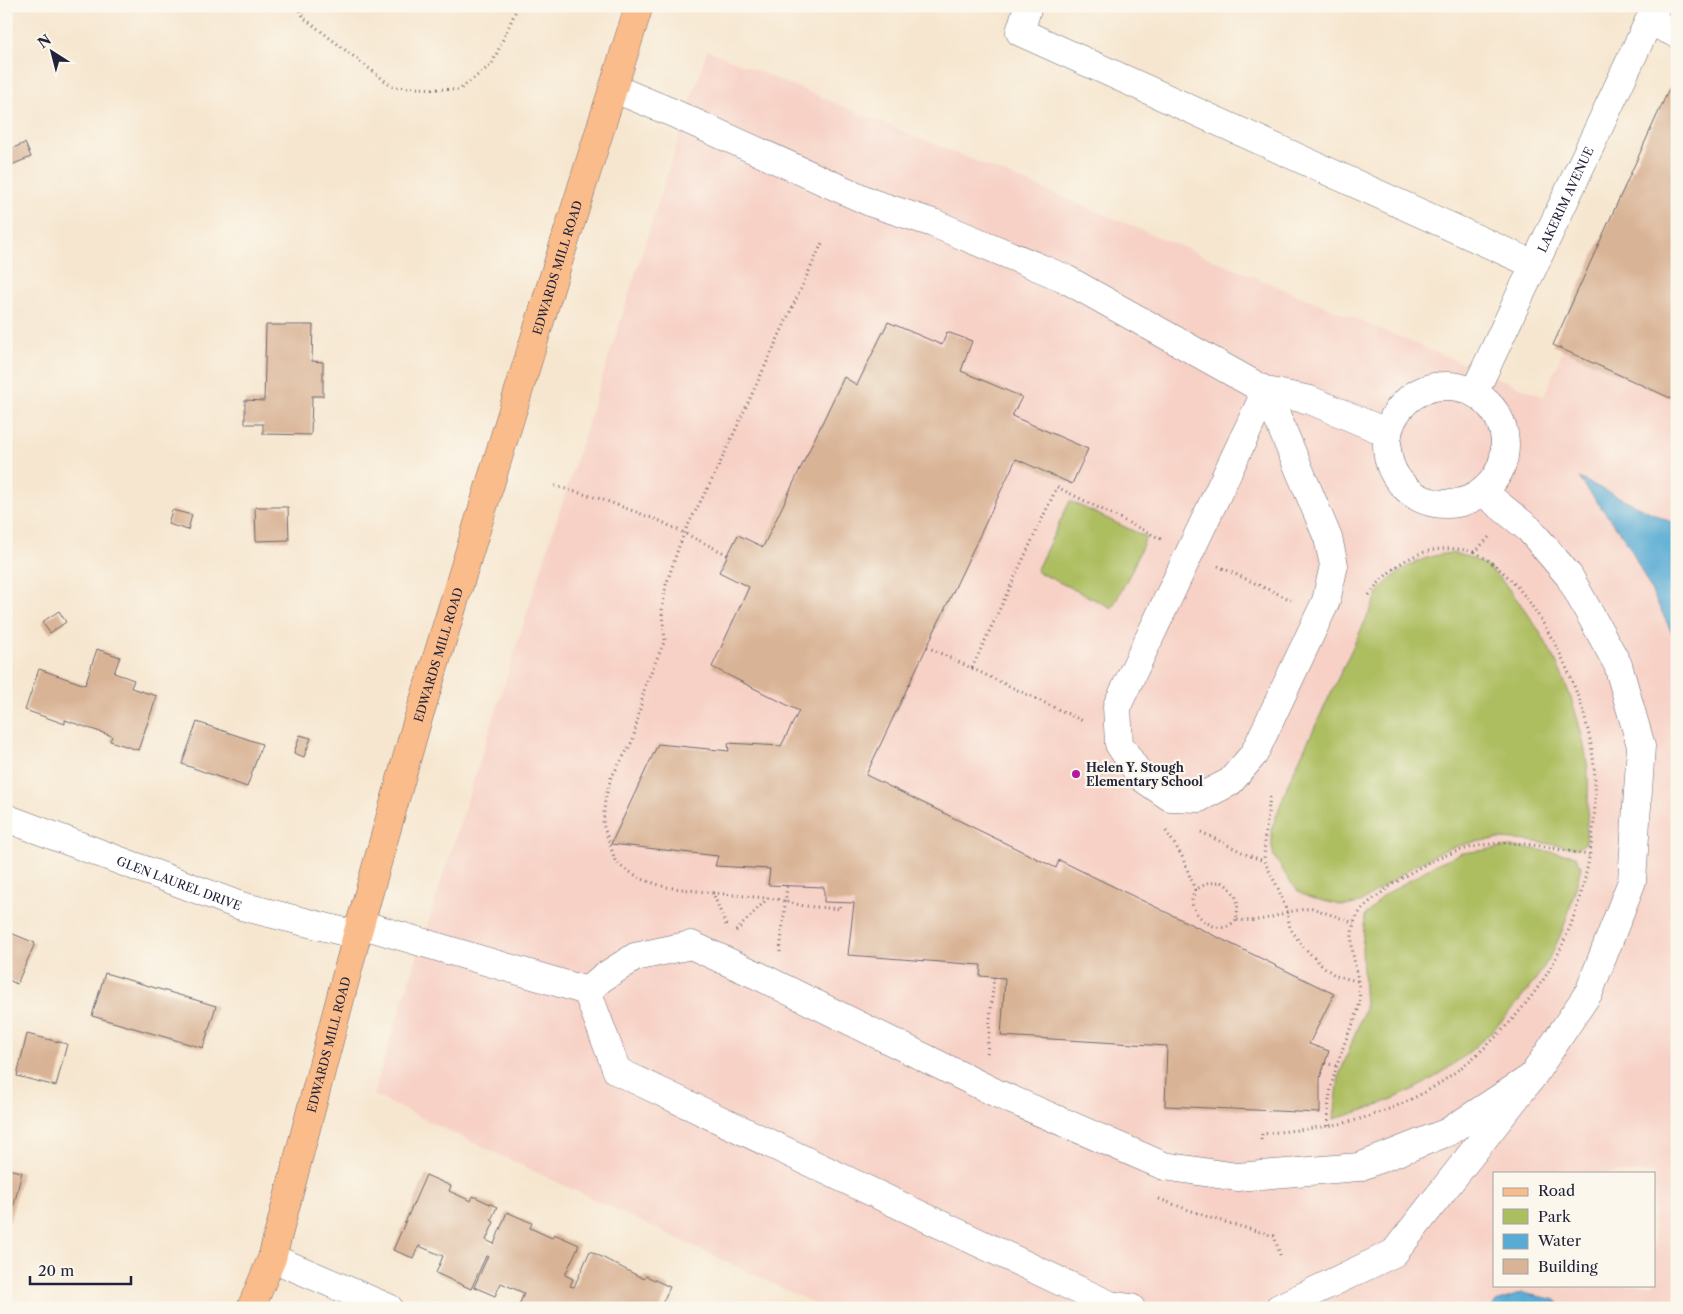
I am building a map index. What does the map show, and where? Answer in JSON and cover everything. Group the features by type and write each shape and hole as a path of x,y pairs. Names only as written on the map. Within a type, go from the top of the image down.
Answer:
{"main road":[{"name":"EDWARDS MILL ROAD","path":"251,1308 272,1258 358,930 415,729 639,6"}],"street":[{"path":"1028,6 1020,32 1533,264"},
{"path":"1652,14 1677,34"},
{"name":"LAKERIM AVENUE","path":"1474,393 1652,14"},
{"path":"613,88 872,203 933,223 1064,278 1266,391 1310,400 1388,433"},
{"path":"1444,386 1459,387 1474,393 1490,404 1500,421 1506,440 1504,459 1496,477 1483,492 1467,500 1449,504 1431,502 1415,496 1401,484 1392,469 1387,451 1388,433 1393,418 1402,406 1414,396 1428,389 1444,386"},
{"path":"1266,391 1328,538 1334,565 1326,600 1254,754 1230,782 1199,798 1170,797 1141,777 1119,744 1116,706 1266,391"},
{"path":"1279,1308 1394,1253 1532,1077 1589,992 1632,882 1642,746 1618,665 1569,576 1529,529 1483,492"},
{"name":"GLEN LAUREL DRIVE","path":"6,818 241,906 358,930 587,991"},
{"path":"1131,1308 1110,1304 618,1071 587,991 602,978 636,957 691,945 770,981 996,1093 1164,1166 1237,1177 1359,1167 1448,1132 1532,1077"},
{"path":"272,1258 389,1308"}],"path":[{"path":"298,6 304,18 393,87 459,90 492,64 518,6"},
{"path":"822,241 714,476 684,534 666,585 662,611 666,640 645,686 633,740 611,778 605,800 603,824 615,860 623,868 642,879 665,887 768,898 804,906 840,909 840,903"},
{"path":"555,486 601,499 660,521 728,555"},
{"path":"972,668 1057,487 1167,542"},
{"path":"1475,552 1491,535"},
{"path":"1261,1140 1262,1134 1328,1126 1366,1117 1400,1104 1439,1084 1471,1059 1501,1031 1528,1001 1546,975 1565,939 1578,906 1590,855 1594,799 1594,765 1588,730 1579,696 1565,664 1528,600 1513,582 1492,562 1475,552 1457,547 1436,548 1412,556 1394,568 1379,581 1369,595"},
{"path":"1217,566 1297,603"},
{"path":"927,647 1085,722"},
{"path":"1270,797 1264,861 1278,888 1287,912 1290,928 1301,944 1320,964 1336,976 1357,981"},
{"path":"1166,831 1182,856 1195,890 1192,902 1197,914 1217,928 1227,927 1236,920 1237,898 1233,890 1222,882 1208,883 1195,890"},
{"path":"1201,832 1264,861"},
{"path":"1328,1126 1332,1078 1359,1006 1352,948 1354,923 1362,908 1397,881 1452,853 1482,845 1510,843 1590,855"},
{"path":"780,955 787,886"},
{"path":"713,893 728,931"},
{"path":"734,933 768,898"},
{"path":"1236,920 1250,922 1268,919 1287,912 1312,908 1354,923"},
{"path":"987,1054 994,977"},
{"path":"1325,1063 1336,1066"},
{"path":"1154,1197 1211,1218 1274,1236 1281,1258"}],"shaded area":[{"name":"Helen Y. Stough Elementary School","path":"707,50 1544,397 1677,70 1677,1308 824,1308 373,1095"}],"green space":[{"path":"1070,501 1146,537 1131,572 1112,608 1036,571"},
{"path":"1451,553 1479,562 1500,579 1529,615 1562,675 1577,718 1587,763 1586,843 1577,848 1501,839 1478,841 1447,849 1415,865 1360,903 1344,906 1308,897 1300,893 1289,880 1274,856 1272,848 1272,828 1289,781 1381,588 1396,574 1413,564 1431,557"},
{"path":"1510,847 1576,856 1581,867 1560,936 1535,981 1500,1023 1480,1043 1437,1076 1386,1102 1334,1119 1339,1076 1365,1008 1362,949 1365,916 1383,896 1438,863 1462,853"}],"water":[{"path":"1579,478 1677,525 1677,643 1628,543"},
{"path":"1522,1293 1556,1300 1562,1308 1491,1308 1496,1302"}],"building":[{"path":"1673,80 1677,82 1677,401 1553,345"},
{"path":"25,143 31,157 6,167 6,151"},
{"path":"888,322 942,345 947,332 972,341 961,371 1022,397 1012,416 1088,449 1072,484 1016,459 866,775 1056,868 1059,860 1334,994 1309,1044 1329,1051 1320,1078 1320,1113 1165,1106 1167,1046 1001,1036 1005,978 980,976 981,965 848,955 854,903 824,902 824,887 768,885 770,869 715,866 718,856 611,844 658,744 729,751 728,743 781,746 799,711 712,667 749,587 719,572 738,535 763,547 844,377 857,385"},
{"path":"266,325 313,325 312,361 323,362 323,396 312,396 311,435 263,434 263,424 245,424 245,400 264,401"},
{"path":"255,507 288,507 289,540 256,541"},
{"path":"172,510 192,515 188,530 168,524"},
{"path":"59,611 66,622 50,633 42,622"},
{"path":"97,649 120,657 114,673 134,680 131,688 157,696 138,750 110,741 112,736 65,720 65,724 25,710 39,669 85,685"},
{"path":"197,722 262,744 247,787 182,764"},
{"path":"300,735 311,738 304,757 294,753"},
{"path":"6,931 35,943 17,984 6,979"},
{"path":"105,973 216,1006 203,1048 92,1016"},
{"path":"27,1034 67,1044 56,1086 17,1076"},
{"path":"6,1169 22,1172 10,1221 6,1220"},
{"path":"426,1175 451,1186 449,1191 471,1201 473,1196 497,1207 491,1220 494,1222 486,1240 494,1244 507,1212 532,1223 530,1228 552,1238 554,1234 579,1245 565,1275 573,1279 570,1286 574,1287 590,1251 644,1279 646,1276 670,1287 660,1308 563,1308 561,1306 560,1308 518,1308 524,1293 501,1283 495,1296 474,1287 488,1256 486,1256 471,1289 436,1273 443,1256 419,1246 413,1258 393,1250"}],"place":[{"name":"Helen Y. Stough Elementary School","path":"1076,774"}]}
